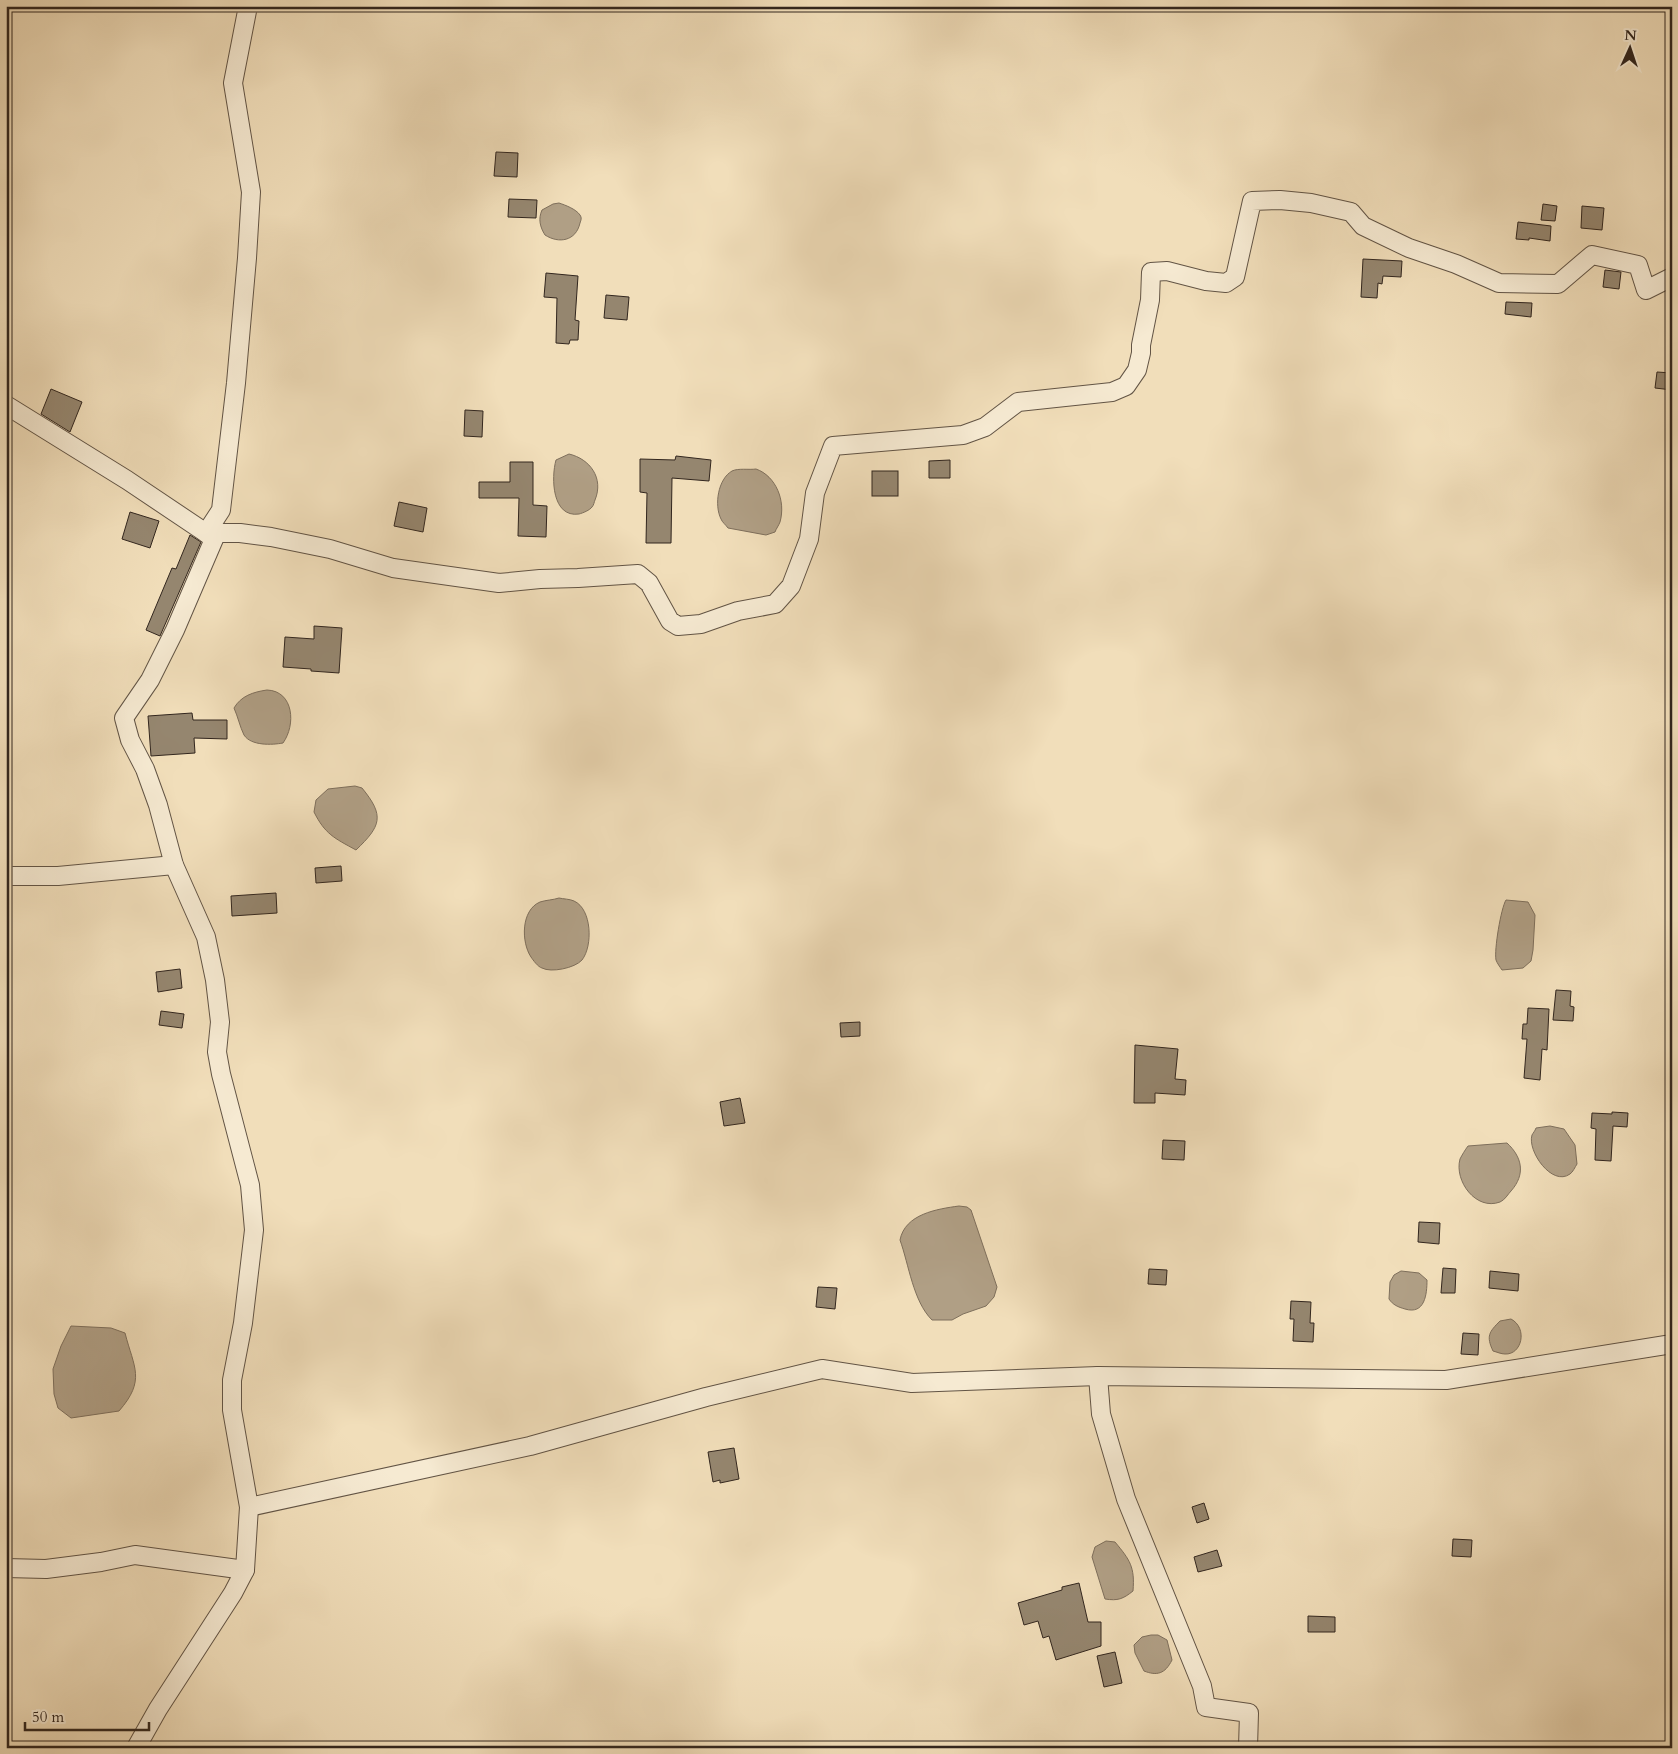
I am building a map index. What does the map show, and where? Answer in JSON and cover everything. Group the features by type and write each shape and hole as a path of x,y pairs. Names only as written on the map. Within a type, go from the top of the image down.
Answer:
{"street":[{"path":"206,533 221,510 236,383 247,258 250,192 233,83 248,6"},
{"path":"206,533 240,533 271,537 330,549 393,568 499,582 638,574 649,583 670,621 678,626 701,624 738,611 774,604 790,586 809,540 814,493 833,446 963,435 985,427 1018,402 1112,392 1126,386 1138,370 1142,352 1141,344 1150,300 1151,272 1167,271 1206,281 1226,283 1235,277 1252,201 1280,200 1311,203 1351,212 1364,226 1410,248 1456,264 1499,283 1558,284 1592,255 1638,265 1646,290 1672,276"},
{"path":"6,405 127,480 214,539 175,630 150,680 124,718 130,740 145,769 158,805 174,865 206,937 215,980 220,1022 217,1052 250,1185 254,1230 243,1322 232,1380 232,1410 249,1507 245,1570 233,1593 158,1709 136,1748"},
{"path":"6,876 58,876 174,865"},
{"path":"249,1507 530,1446 706,1397 822,1369 912,1384 1098,1376 1446,1380 1672,1344"},
{"path":"1098,1376 1101,1414 1126,1499 1202,1686 1206,1707 1249,1713 1248,1748"},
{"path":"6,1568 46,1569 101,1562 136,1555 245,1570"}],"shaded area":[{"path":"559,203 576,211 581,218 575,234 561,240 545,235 540,220 542,210"},
{"path":"569,454 589,465 598,484 593,506 579,514 570,514 563,510 554,486 556,460"},
{"path":"756,469 763,472 774,483 782,506 780,522 775,532 766,535 728,528 722,520 718,507 719,493 723,480 727,475 734,470"},
{"path":"267,690 283,696 290,710 290,727 283,743 262,744 247,739 234,708 240,700 248,695"},
{"path":"355,786 362,788 377,814 375,827 371,834 356,850 326,831 314,812 316,800 328,789"},
{"path":"559,898 574,901 580,905 589,928 588,946 586,954 579,963 563,969 551,970 537,965 528,951 524,935 526,919 534,906 540,902"},
{"path":"1506,900 1528,902 1535,915 1533,950 1531,961 1523,968 1502,970 1496,960 1496,948 1500,920"},
{"path":"1550,1126 1564,1129 1575,1145 1577,1164 1571,1173 1563,1177 1549,1172 1542,1165 1533,1150 1531,1142 1536,1128"},
{"path":"1507,1143 1519,1160 1519,1178 1516,1185 1502,1201 1491,1204 1483,1202 1475,1198 1464,1185 1460,1176 1460,1159 1468,1146"},
{"path":"959,1206 967,1207 971,1210 997,1287 994,1297 986,1306 952,1320 932,1320 920,1303 916,1293 900,1240 908,1224 923,1214"},
{"path":"1401,1271 1419,1273 1427,1280 1424,1302 1417,1309 1405,1309 1394,1304 1389,1299 1390,1282 1394,1275"},
{"path":"1511,1319 1520,1328 1521,1340 1519,1346 1511,1353 1504,1354 1493,1351 1489,1338 1491,1331 1500,1321"},
{"path":"71,1326 111,1328 125,1333 136,1374 133,1391 119,1411 71,1418 58,1408 54,1394 53,1369 61,1346"},
{"path":"1106,1541 1115,1542 1128,1559 1132,1570 1133,1591 1123,1598 1105,1599 1092,1557 1095,1547"},
{"path":"1158,1635 1167,1640 1172,1660 1160,1673 1144,1671 1135,1653 1134,1645 1142,1637"}],"building":[{"path":"496,152 518,153 517,177 494,176"},
{"path":"509,199 537,200 536,218 508,217"},
{"path":"1543,204 1557,206 1555,221 1541,220"},
{"path":"1582,206 1604,208 1602,230 1581,228"},
{"path":"1518,222 1551,226 1550,241 1529,238 1529,240 1516,239"},
{"path":"1363,259 1402,261 1401,277 1383,276 1382,284 1378,283 1377,298 1361,297"},
{"path":"1605,270 1621,272 1619,289 1603,287"},
{"path":"546,273 578,276 575,320 579,321 578,340 570,340 569,344 556,343 557,298 544,297"},
{"path":"606,295 629,297 627,320 604,318"},
{"path":"1506,302 1532,303 1531,317 1505,314"},
{"path":"1657,372 1672,373 1672,390 1655,388"},
{"path":"51,389 82,402 70,432 41,414"},
{"path":"465,410 483,411 482,437 464,436"},
{"path":"676,456 711,460 709,481 672,478 671,543 646,543 647,493 640,492 640,459 675,460"},
{"path":"950,460 950,478 929,478 929,461"},
{"path":"510,462 533,462 533,505 547,506 546,537 518,536 519,498 479,498 479,482 510,482"},
{"path":"872,471 898,471 898,496 872,496"},
{"path":"399,502 427,508 423,532 394,526"},
{"path":"130,512 159,521 150,548 122,539"},
{"path":"190,535 201,542 160,636 146,630 172,568 176,569"},
{"path":"314,626 342,628 339,673 283,667 285,637 314,639"},
{"path":"192,713 193,720 227,720 227,739 194,738 195,753 151,756 148,716"},
{"path":"341,866 342,881 316,883 315,868"},
{"path":"276,893 277,913 232,916 231,896"},
{"path":"180,969 182,988 158,992 156,972"},
{"path":"1556,990 1571,991 1570,1006 1574,1007 1573,1021 1553,1020"},
{"path":"1528,1008 1549,1009 1547,1050 1542,1049 1540,1080 1524,1078 1527,1039 1522,1039 1523,1024 1527,1024"},
{"path":"161,1011 184,1014 182,1028 159,1025"},
{"path":"860,1022 860,1036 841,1037 840,1023"},
{"path":"1135,1045 1178,1049 1175,1079 1186,1080 1185,1095 1155,1093 1155,1103 1134,1103"},
{"path":"740,1098 745,1123 724,1126 720,1102"},
{"path":"1612,1112 1628,1113 1627,1127 1613,1126 1611,1161 1595,1160 1596,1129 1591,1128 1592,1113 1612,1114"},
{"path":"1163,1140 1185,1141 1184,1160 1162,1159"},
{"path":"1419,1222 1440,1223 1439,1244 1418,1242"},
{"path":"1443,1268 1456,1269 1455,1293 1441,1293"},
{"path":"1149,1269 1167,1270 1166,1285 1148,1284"},
{"path":"1490,1271 1519,1274 1518,1291 1489,1288"},
{"path":"818,1287 837,1288 835,1309 816,1307"},
{"path":"1291,1301 1311,1302 1310,1323 1314,1323 1313,1342 1293,1341 1294,1319 1290,1319"},
{"path":"1463,1333 1479,1334 1478,1355 1461,1354"},
{"path":"734,1448 739,1479 720,1483 720,1480 713,1482 708,1452"},
{"path":"1204,1503 1209,1519 1197,1523 1192,1507"},
{"path":"1453,1539 1472,1540 1471,1557 1452,1556"},
{"path":"1217,1550 1222,1566 1198,1572 1194,1557"},
{"path":"1079,1583 1088,1622 1101,1622 1101,1646 1056,1660 1049,1636 1043,1638 1038,1621 1024,1625 1018,1603"},
{"path":"1308,1616 1335,1617 1335,1632 1308,1632"},
{"path":"1115,1652 1122,1683 1104,1687 1097,1656"}]}
